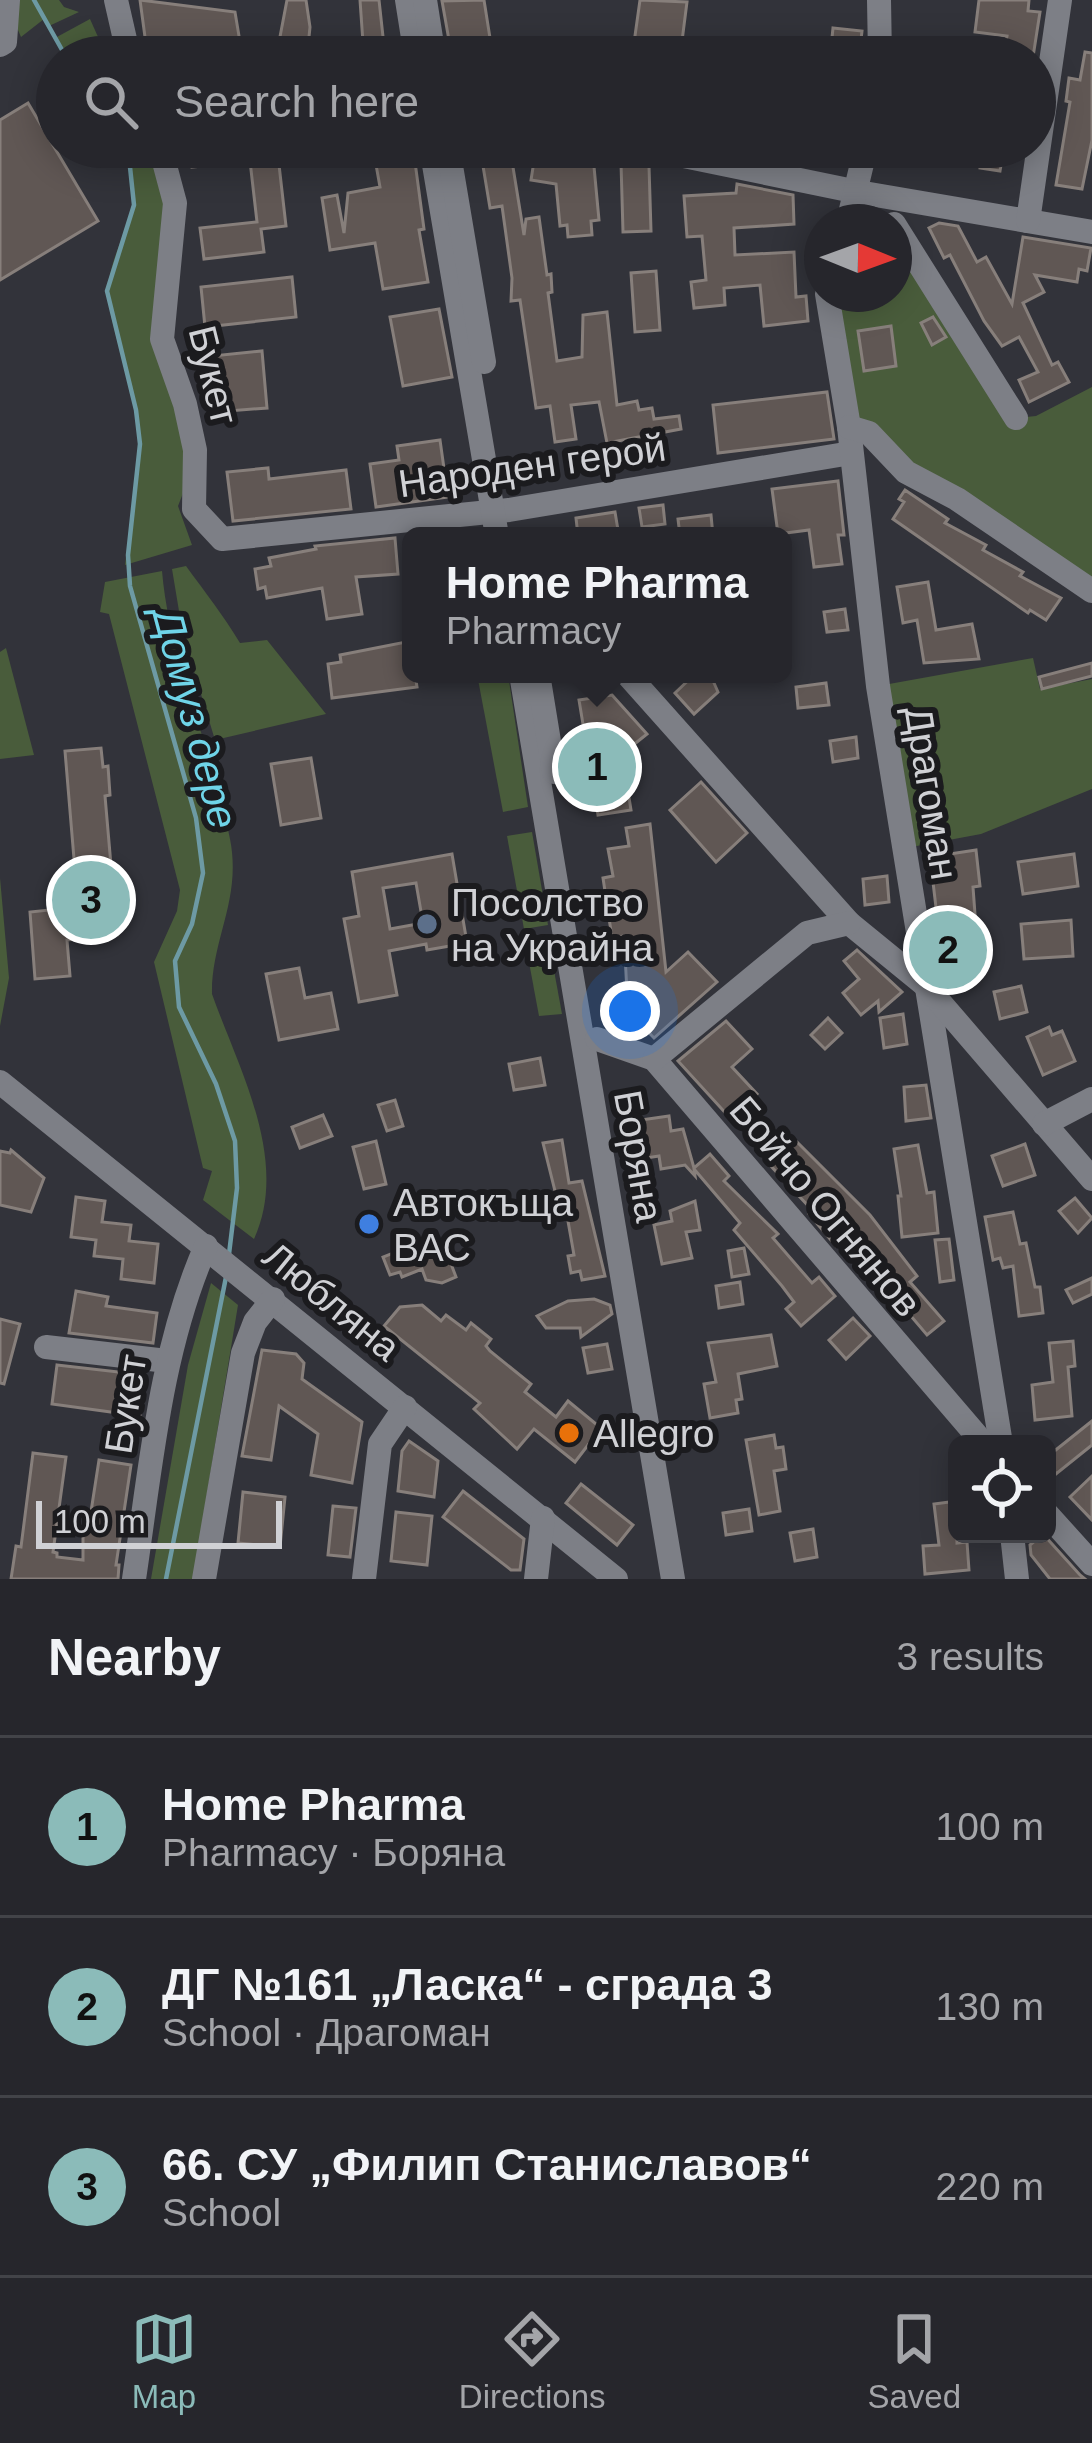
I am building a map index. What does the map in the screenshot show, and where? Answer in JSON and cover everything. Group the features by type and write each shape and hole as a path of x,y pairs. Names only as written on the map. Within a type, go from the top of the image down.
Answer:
{"street":[{"path":"3,43 8,0"},
{"path":"116,0 124,36"},
{"path":"407,0 413,36"},
{"path":"425,0 431,36"},
{"path":"879,0 880,36"},
{"path":"1055,36 1060,0"},
{"name":"Букет","path":"166,168 175,203 162,339 195,450 194,509 222,539"},
{"path":"435,168 499,519"},
{"path":"451,168 499,519"},
{"path":"742,168 1092,232"},
{"path":"854,204 862,168"},
{"path":"1028,221 1036,168"},
{"path":"858,192 872,204"},
{"path":"912,253 1016,418"},
{"name":"Драгоман","path":"830,312 849,427 878,686 1000,1435"},
{"path":"849,427 869,433 906,472 957,500 1092,591"},
{"name":"Народен герой","path":"222,539 499,519 851,453"},
{"name":"Боряна","path":"522,683 674,1579"},
{"name":"Боряна","path":"539,683 688,1579"},
{"path":"635,683 849,923 925,985 1092,1179"},
{"path":"654,1059 807,933 849,923"},
{"name":"Бойчо Огнянов","path":"597,1039 654,1059 977,1435"},
{"name":"Любляна","path":"0,1082 616,1579"},
{"path":"1044,1124 1092,1099"},
{"name":"Букет","path":"134,1579 167,1360 183,1299 210,1249"},
{"path":"205,1579 244,1353 255,1322 273,1299"},
{"path":"46,1347 167,1360"},
{"path":"364,1579 380,1444 405,1407"},
{"path":"536,1579 543,1518"},
{"path":"1056,1524 1092,1564"},
{"path":"1013,1543 1017,1579"}],"green space":[{"path":"13,0 59,0 79,12 49,26 44,19 21,37"},
{"path":"90,19 98,36 59,36"},
{"path":"160,168 169,204 153,316 178,404 187,483 178,506 192,545 125,565 138,427 108,289 132,205 128,169"},
{"path":"912,253 1016,418 1036,416 1092,387 1092,591 849,427 830,312 912,312"},
{"path":"186,566 240,643 267,640 326,714 215,740 183,635 172,569"},
{"path":"162,571 174,639 230,839 232,881 212,994 247,1084 264,1147 264,1209 254,1239 203,1200 212,1171 203,1168 154,962 177,911 180,890 109,614 100,612 105,582"},
{"path":"6,648 34,755 0,759 0,652"},
{"path":"1033,658 1040,689 1092,679 1092,789 981,834 906,848 878,686"},
{"path":"479,683 509,683 528,807 503,812"},
{"path":"532,832 548,925 524,929 507,836"},
{"path":"0,878 9,978 0,1026"},
{"path":"551,954 562,1014 539,1016 528,957"},
{"path":"211,1283 238,1305 193,1579 151,1579 188,1365"}],"building":[{"path":"140,0 235,12 239,36 145,36"},
{"path":"287,0 306,0 309,36 280,36"},
{"path":"360,0 379,0 383,36 363,36"},
{"path":"484,0 490,36 448,36 442,1"},
{"path":"640,0 687,2 683,36 635,36"},
{"path":"979,0 1029,0 1028,11 1040,12 1036,36 975,32"},
{"path":"833,28 862,31 861,36 832,36"},
{"path":"1085,52 1092,53 1092,140 1082,189 1056,185 1070,102 1066,101 1069,78 1080,80"},
{"path":"28,103 36,116 36,168 67,168 98,221 0,280 0,120"},
{"path":"251,168 279,168 286,226 261,229 264,252 204,259 200,228 257,222"},
{"path":"377,168 416,168 428,282 383,289 375,243 330,250 322,198 337,195 344,233 348,193 380,187"},
{"path":"483,168 513,168 524,235 526,219 539,217 547,275 551,274 552,292 548,293 557,361 582,357 583,315 607,312 617,405 637,401 639,410 652,408 654,419 679,416 681,429 607,443 599,402 571,405 576,439 555,442 550,406 536,408 520,300 511,301 502,206 490,208"},
{"path":"533,168 594,168 599,220 591,221 592,235 568,237 567,225 560,226 556,184 531,180"},
{"path":"621,168 649,168 651,231 623,232"},
{"path":"737,184 793,195 794,224 734,228 735,255 794,252 796,297 804,296 808,321 764,326 760,285 724,288 725,305 694,308 691,282 706,280 702,236 687,237 684,196 736,193"},
{"path":"939,223 958,226 977,262 986,257 1012,304 1023,237 1091,248 1087,271 1079,269 1077,282 1035,275 1044,292 1023,303 1052,365 1058,362 1069,382 1029,402 1019,380 1038,372 1019,337 1002,346 984,321 950,255 944,258 929,228"},
{"path":"656,271 660,330 635,332 631,273"},
{"path":"292,277 296,317 205,327 201,287"},
{"path":"439,309 452,377 403,386 390,317"},
{"path":"933,317 946,337 932,345 921,323"},
{"path":"891,326 896,366 864,371 858,331"},
{"path":"262,351 267,408 216,412 212,356"},
{"path":"827,392 834,439 718,453 713,405"},
{"path":"440,440 448,497 376,507 370,464 399,460 397,446"},
{"path":"268,468 269,479 346,470 351,509 233,521 227,472"},
{"path":"838,481 842,564 814,567 809,530 792,532 792,527 777,527 772,489"},
{"path":"905,490 948,519 945,523 986,545 983,550 1023,572 1020,576 1061,598 1046,620 1028,613 893,519 904,502 899,499"},
{"path":"663,505 665,524 642,527 639,508"},
{"path":"615,512 618,527 577,527 576,518"},
{"path":"711,515 712,527 679,527 678,519"},
{"path":"395,538 398,574 356,577 362,614 327,619 322,588 267,598 265,587 258,589 255,569 271,566 269,558 315,546"},
{"path":"928,582 936,630 972,624 979,659 924,663 917,620 903,623 897,587"},
{"path":"845,609 848,630 827,632 824,612"},
{"path":"402,643 402,683 416,683 417,687 332,698 328,664 341,662 340,655"},
{"path":"1092,663 1092,676 1042,689 1039,677"},
{"path":"686,683 714,683 718,692 694,714 675,693"},
{"path":"826,683 829,705 798,708 796,687"},
{"path":"612,695 647,734 622,754 631,810 598,815 579,700"},
{"path":"856,737 858,758 833,762 830,741"},
{"path":"101,748 103,767 108,766 110,795 105,796 117,935 67,940 70,976 35,979 30,912 78,907 65,751"},
{"path":"311,758 321,818 281,825 271,764"},
{"path":"701,782 747,833 716,862 670,810"},
{"path":"650,824 666,972 688,952 717,982 654,1038 628,1011 624,936 612,938 603,878 613,876 608,849 629,846 626,828"},
{"path":"976,850 980,886 973,887 978,955 942,958 930,857"},
{"path":"452,854 467,943 389,951 397,995 359,1002 344,919 359,916 352,872","holes":["416,883 423,923 390,929 383,888"]},
{"path":"1074,854 1078,886 1023,894 1018,862"},
{"path":"887,876 889,902 865,905 863,879"},
{"path":"1071,920 1073,956 1024,959 1021,924"},
{"path":"857,950 902,992 879,1012 878,1001 861,1015 843,993 859,979 844,961"},
{"path":"299,968 305,998 331,993 338,1029 279,1040 266,974"},
{"path":"1021,986 1027,1012 1000,1019 994,992"},
{"path":"903,1014 907,1044 884,1048 880,1018"},
{"path":"828,1018 842,1033 825,1049 811,1035"},
{"path":"726,1021 752,1049 732,1067 757,1094 730,1118 678,1061"},
{"path":"1049,1027 1052,1035 1062,1031 1075,1061 1043,1075 1027,1037"},
{"path":"540,1058 545,1085 514,1090 509,1064"},
{"path":"926,1085 931,1118 906,1121 904,1087"},
{"path":"395,1100 403,1126 387,1131 378,1105"},
{"path":"323,1115 332,1136 300,1148 292,1127"},
{"path":"669,1116 671,1131 683,1129 694,1168 710,1154 729,1176 724,1181 778,1234 773,1238 812,1283 819,1277 835,1296 801,1326 786,1309 794,1302 734,1230 740,1223 694,1169 695,1176 685,1165 661,1169 659,1156 646,1158 641,1120"},
{"path":"794,1139 870,1215 917,1276 910,1282 944,1321 927,1335 894,1296 889,1300 872,1280 883,1270 850,1233 836,1246 809,1214 813,1211 768,1163"},
{"path":"562,1140 569,1183 582,1181 605,1276 582,1280 580,1271 571,1273 568,1256 574,1255 566,1210 560,1211 543,1143"},
{"path":"376,1141 386,1184 364,1189 353,1147"},
{"path":"1025,1144 1035,1175 1003,1186 992,1156"},
{"path":"918,1145 927,1193 934,1192 938,1233 902,1237 894,1149"},
{"path":"11,1150 44,1178 31,1212 0,1205 0,1151"},
{"path":"76,1197 105,1201 102,1222 131,1225 129,1241 158,1244 154,1283 121,1279 123,1259 94,1256 96,1240 71,1237"},
{"path":"1075,1198 1092,1218 1078,1233 1059,1211"},
{"path":"695,1201 700,1230 686,1232 692,1258 662,1264 654,1225 672,1221 670,1211"},
{"path":"1013,1212 1020,1244 1026,1243 1035,1287 1040,1287 1043,1313 1019,1316 1013,1266 1003,1268 1000,1258 993,1260 985,1217"},
{"path":"434,1237 436,1242 442,1240 456,1277 442,1283 426,1280 422,1269 402,1277 400,1272 390,1275 383,1257"},
{"path":"949,1239 954,1280 940,1282 935,1240"},
{"path":"744,1248 749,1274 732,1277 728,1251"},
{"path":"1092,1278 1092,1294 1073,1303 1066,1290"},
{"path":"740,1282 743,1304 719,1308 716,1286"},
{"path":"76,1291 108,1297 106,1306 157,1313 153,1343 69,1333"},
{"path":"594,1299 610,1305 612,1314 581,1337 580,1328 546,1328 537,1316 568,1301"},
{"path":"422,1305 441,1321 446,1315 466,1330 471,1323 491,1339 486,1346 490,1351 531,1384 525,1392 556,1417 568,1401 607,1433 594,1450 588,1445 575,1462 534,1429 517,1449 474,1409 480,1403 384,1326 400,1307"},
{"path":"853,1318 870,1336 846,1359 829,1340"},
{"path":"0,1319 20,1324 4,1384 0,1383"},
{"path":"771,1335 777,1366 738,1374 742,1399 736,1400 738,1413 710,1418 704,1384 716,1382 708,1343"},
{"path":"1073,1341 1075,1366 1068,1367 1072,1416 1035,1420 1032,1385 1053,1382 1049,1343"},
{"path":"607,1344 612,1369 588,1373 583,1348"},
{"path":"262,1350 296,1354 304,1363 302,1379 362,1422 352,1483 311,1475 318,1434 279,1406 271,1460 242,1456"},
{"path":"57,1365 145,1375 140,1416 52,1404"},
{"path":"1092,1421 1092,1445 1056,1474 1056,1450"},
{"path":"774,1435 776,1448 783,1447 786,1469 774,1471 780,1511 759,1515 746,1440"},
{"path":"409,1441 438,1461 434,1497 398,1491 402,1451"},
{"path":"33,1453 66,1457 53,1552 57,1557 83,1560 83,1531 88,1531 99,1460 131,1465 118,1579 11,1579 16,1546 21,1547"},
{"path":"1092,1476 1092,1520 1070,1497"},
{"path":"581,1484 633,1525 617,1545 566,1503"},
{"path":"463,1491 524,1539 520,1570 511,1570 443,1517"},
{"path":"243,1492 285,1497 280,1547 238,1543"},
{"path":"948,1502 948,1543 967,1543 969,1570 925,1574 923,1546 939,1545 934,1504"},
{"path":"333,1506 356,1508 350,1557 328,1555"},
{"path":"749,1509 752,1531 726,1535 723,1513"},
{"path":"396,1512 432,1516 427,1565 391,1561"},
{"path":"813,1529 817,1557 795,1561 790,1533"},
{"path":"1051,1543 1085,1579 1050,1579 1031,1555 1030,1545"}],"waterway":[{"name":"Домуз дере","path":"34,0 54,36"},
{"name":"Домуз дере","path":"130,168 134,205 107,291 140,444 128,555 130,586 196,818 203,873 192,924 175,961 179,1007 216,1084 235,1141 237,1188 229,1254"},
{"name":"Домуз дере","path":"166,1579 226,1277"}],"place":[{"name":"Home Pharma","path":"597,767"},
{"name":"66. СУ „Филип Станиславов“","path":"91,900"},
{"name":"Посолство на Украйна","path":"427,924"},
{"name":"ДГ №161 „Ласка“ - сграда 3","path":"948,950"},
{"name":"Автокъща ВАС","path":"369,1224"},
{"name":"Allegro","path":"569,1433"}]}
